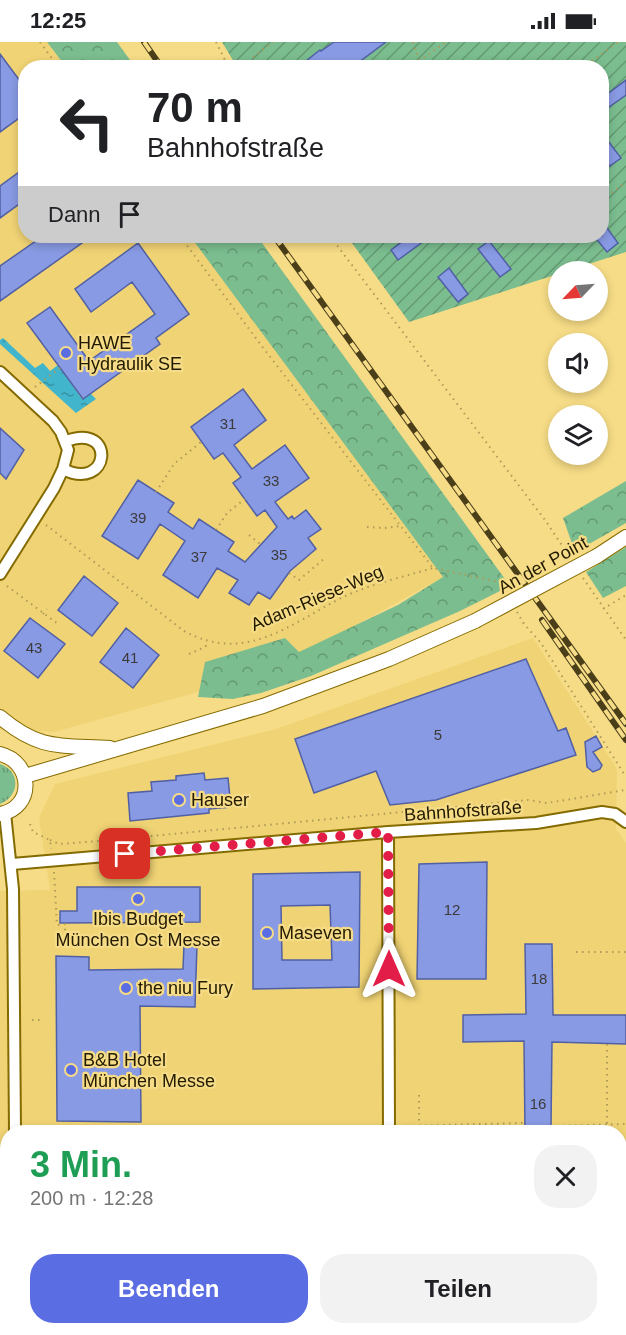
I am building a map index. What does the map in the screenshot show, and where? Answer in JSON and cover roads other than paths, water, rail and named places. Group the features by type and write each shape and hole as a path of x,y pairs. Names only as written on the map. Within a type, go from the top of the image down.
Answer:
{"street":[{"path":"0,372 53,422 66,441 68,450 63,469 54,488 0,574"},
{"path":"63,469 77,475 88,474 96,469 102,455 98,445 91,438 80,436 66,441"},
{"name":"An der Point","path":"25,776 263,706 389,659 475,621 597,556 626,537"},
{"path":"0,717 14,729 39,742 56,746 121,748"},
{"path":"0,754 16,762 25,776 25,791 18,805 2,813 12,864 15,1125"},
{"name":"Bahnhofstraße","path":"12,864 388,832 536,823 602,812 615,814 626,822"},
{"path":"388,832 389,1125"}],"water":[{"path":"3,338 35,368 43,363 50,371 58,365 82,399 91,394 96,399 76,413 0,344"}],"railway":[{"path":"144,42 156,60"},
{"path":"279,243 626,724"},
{"path":"542,620 626,740"}],"place":[{"name":"HAWE Hydraulik SE","path":"66,353"},
{"name":"Hauser","path":"179,800"},
{"name":"Ibis Budget München Ost Messe","path":"138,899"},
{"name":"Maseven","path":"267,933"},
{"name":"the niu Fury","path":"126,988"},
{"name":"B&B Hotel München Messe","path":"71,1070"}]}
